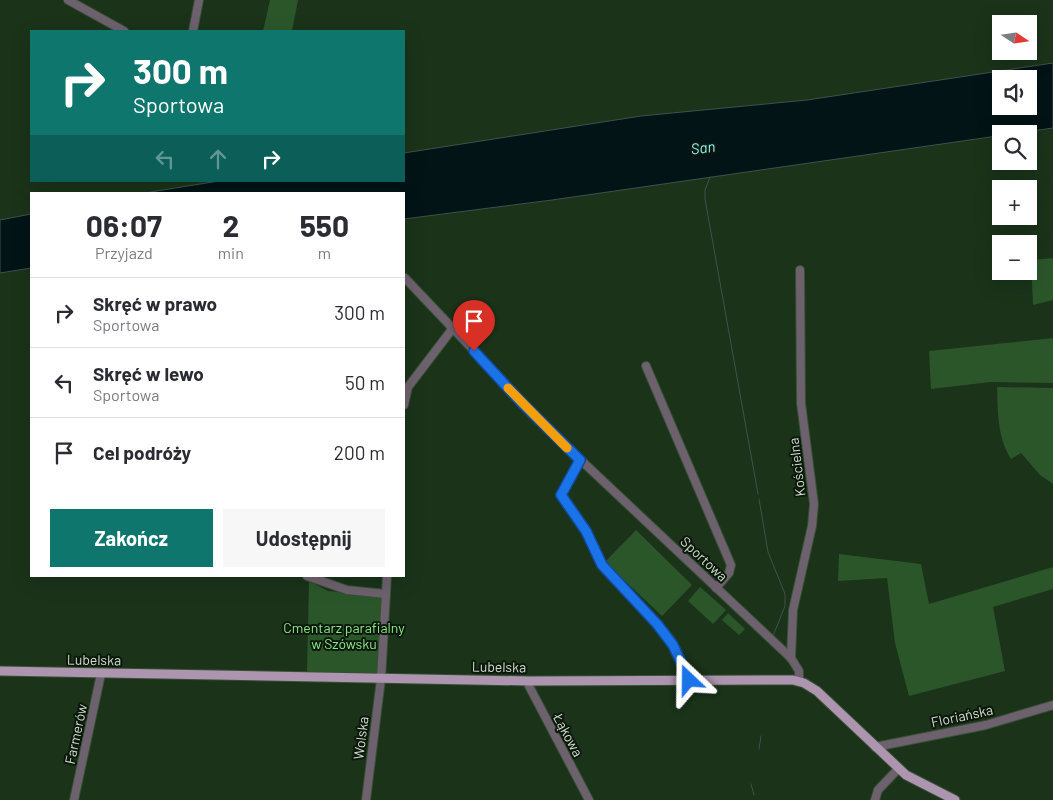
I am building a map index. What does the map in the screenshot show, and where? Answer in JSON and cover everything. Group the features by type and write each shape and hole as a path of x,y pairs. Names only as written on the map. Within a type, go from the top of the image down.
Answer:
{"main road":[{"name":"Lubelska","path":"0,671 529,681 786,679 799,681 817,691 898,769 914,780 954,800"}],"street":[{"path":"68,0 122,30"},
{"path":"193,30 199,0"},
{"name":"Kościelna","path":"791,658 793,610 812,526 814,504 801,403 800,270"},
{"name":"Sportowa","path":"405,278 521,402 791,658 799,671 799,681"},
{"path":"405,400 408,387 453,328"},
{"path":"646,366 731,566 730,574 716,588"},
{"path":"580,460 561,495 586,531 602,565 657,624 673,645 689,680"},
{"path":"311,577 347,590 386,594"},
{"path":"381,679 387,577"},
{"name":"Farmerów","path":"74,800 101,674"},
{"name":"Wolska","path":"366,800 381,679"},
{"name":"Łąkowa","path":"529,681 529,686 589,800"},
{"name":"Floriańska","path":"876,747 986,725 1053,705"},
{"path":"875,800 878,790 898,769"}],"green space":[{"path":"270,0 298,0 292,30 263,30"},
{"path":"1053,258 1053,300 1033,305 1032,280 1037,280 1037,259"},
{"path":"1053,338 1053,383 991,382 931,389 929,351"},
{"path":"997,387 1053,388 1053,484 1040,475 1021,453 1011,459 1006,451 998,415"},
{"path":"636,530 692,585 662,616 605,562"},
{"path":"839,554 921,564 929,604 1053,567 1053,589 993,607 1005,671 909,696 895,643 887,578 838,581"},
{"name":"Cmentarz parafialny w Szówsku","path":"309,581 328,591 379,595 382,599 380,675 307,672"},
{"path":"700,587 726,610 713,624 688,601"},
{"path":"728,613 745,629 739,635 722,620"}],"water":[{"name":"San","path":"1053,63 1053,128 1037,130 1037,125 992,125 992,137 552,200 405,219 405,192 150,192 213,182 405,182 405,153 641,116 807,100 992,72 992,115 1037,115 1037,70 1006,70"},
{"path":"30,214 30,268 0,273 0,220"}],"waterway":[{"path":"710,177 705,190 705,199 758,494"},
{"path":"759,499 768,552 785,594 785,606 773,636"},
{"path":"759,749 761,736"},
{"path":"751,784 754,795"}],"slow traffic":[{"path":"508,388 567,448"}],"route":[{"path":"474,351 521,402 580,460 561,495 586,531 602,565 657,624 673,645 689,680"}]}
